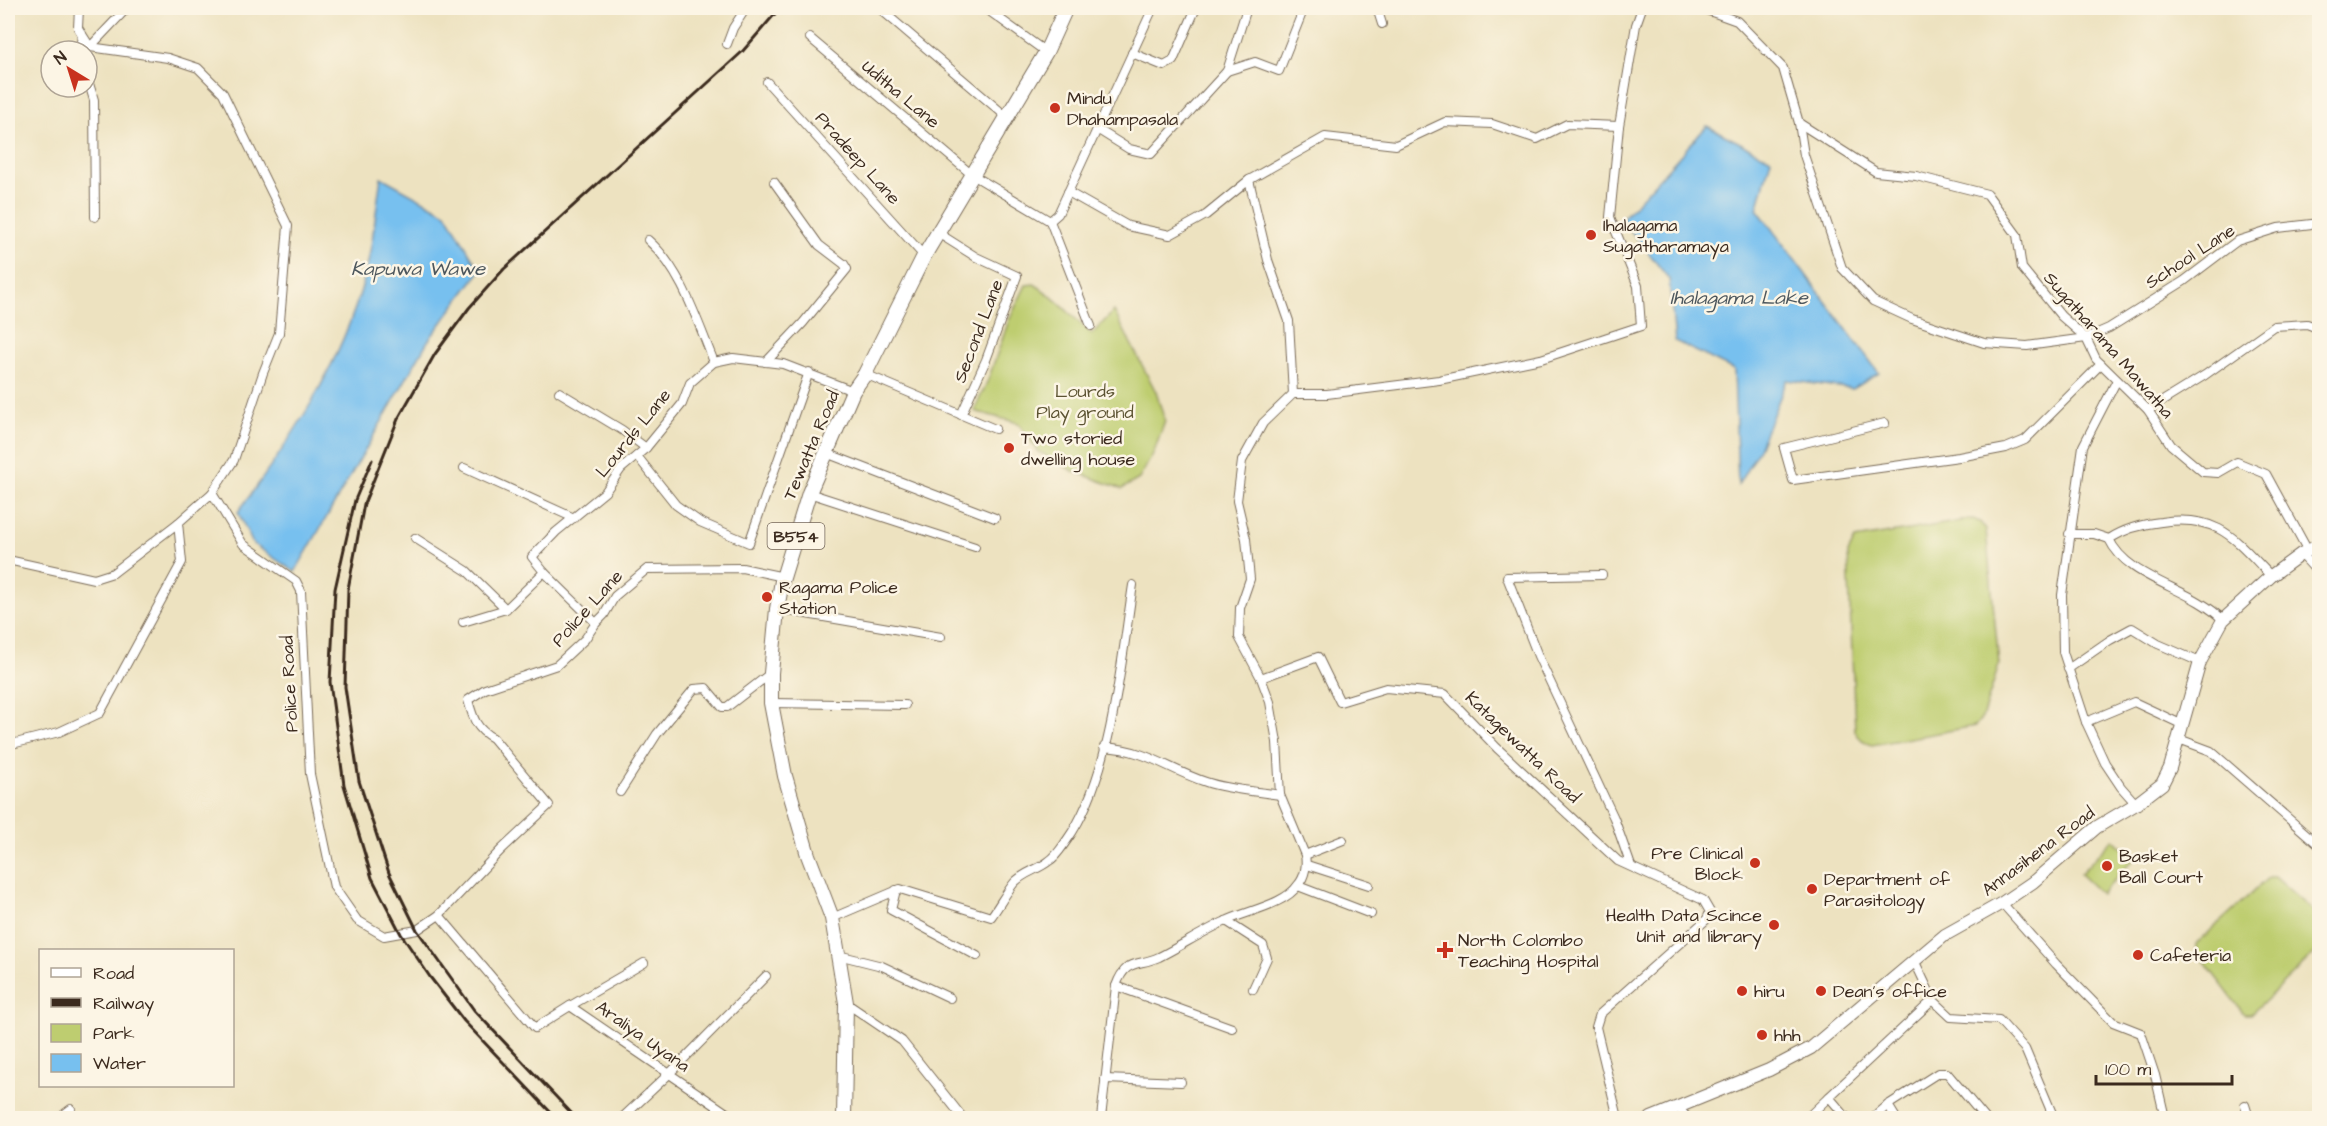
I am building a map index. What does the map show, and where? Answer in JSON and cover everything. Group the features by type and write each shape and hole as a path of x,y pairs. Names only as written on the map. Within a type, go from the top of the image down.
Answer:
{"main road":[{"name":"Tewatta Road","path":"844,1119 846,1003 832,918 808,855 785,776 771,703 771,673 777,609 809,493 854,391 865,375 924,256 1046,52 1066,8"}],"street":[{"path":"77,8 78,28 85,39"},
{"path":"98,39 127,8"},
{"path":"727,44 733,28 746,8"},
{"path":"879,8 1008,118"},
{"path":"985,8 1046,52"},
{"path":"1091,326 1050,221 1058,214 1153,8"},
{"path":"1132,53 1164,66 1173,61 1196,8"},
{"path":"1097,129 1130,149 1151,154 1227,71 1247,8"},
{"path":"1227,71 1255,62 1279,70 1304,8"},
{"path":"1377,8 1382,24"},
{"path":"1101,1119 1116,986 1121,972 1132,965 1156,958 1226,921 1284,898 1298,886 1306,865 1305,855 1280,795 1277,742 1270,702 1261,678 1239,637 1240,608 1250,579 1246,539 1237,501 1242,461 1263,423 1293,394 1327,394 1439,380 1541,359 1641,326 1638,286 1610,217 1619,126 1636,24 1642,8"},
{"path":"1701,8 1737,21 1783,68 1799,123"},
{"path":"82,34 82,39"},
{"name":"Uditha Lane","path":"810,38 971,174 1050,221"},
{"path":"8,560 94,579 113,573 178,523 212,493 234,460 279,333 288,226 223,93 198,68 168,58 99,48"},
{"name":"Pradeep Lane","path":"767,82 924,256"},
{"path":"94,99 95,217"},
{"path":"1068,192 1128,226 1170,235 1206,215 1249,180 1325,137 1396,146 1445,122 1492,124 1537,139 1567,124 1619,126"},
{"name":"Sugatharama Mawatha","path":"1799,123 1876,172 1916,176 1988,194 2017,235 2022,268 2061,316 2086,338 2096,359 2148,410 2171,445 2203,472 2218,473 2237,462 2266,474 2309,550"},
{"name":"School Lane","path":"1799,123 1804,154 1842,268 1873,301 1912,319 1984,344 2027,346 2086,338 2109,327 2184,281 2237,241 2278,228 2319,223"},
{"path":"1249,180 1268,260 1289,321 1293,394"},
{"path":"766,362 803,323 847,269 844,264 819,245 774,182"},
{"name":"Second Lane","path":"938,233 976,257 1017,276 986,360 961,415"},
{"path":"648,240 663,253 678,280 714,362 733,358 783,364 854,391"},
{"path":"2148,410 2205,375 2274,326 2307,324 2319,329"},
{"name":"Lourds Lane","path":"544,572 532,557 556,531 605,492 621,469 646,448 682,404 690,382 714,362"},
{"path":"1885,423 1784,448 1793,480 1959,457 2006,448 2025,440 2101,364"},
{"path":"637,456 676,505 700,522 749,543 809,372"},
{"path":"865,375 995,429"},
{"path":"2116,380 2083,446 2062,595 2062,652 2086,722 2104,763 2136,804"},
{"path":"559,392 622,430 646,448"},
{"path":"826,453 995,518"},
{"path":"464,468 574,518"},
{"name":"Police Road","path":"212,493 243,544 296,581 301,591 310,774 334,887 357,920 384,936 417,930 439,915 501,850 549,805 493,738"},
{"path":"809,493 975,547"},
{"path":"2109,539 2121,531 2141,524 2172,520 2205,521 2234,537 2271,576"},
{"path":"8,745 59,732 100,713 182,562 178,523"},
{"path":"2070,534 2094,534 2109,539 2115,552 2132,566 2211,607 2223,620"},
{"path":"415,538 467,571 506,609"},
{"path":"2309,550 2319,575"},
{"name":"Annasihena Road","path":"1652,1119 1679,1109 1811,1048 1945,935 2002,903 2033,882 2097,827 2136,804 2162,784 2170,768 2179,739 2199,662 2223,620 2271,576 2309,550"},
{"name":"Police Lane","path":"493,738 482,732 475,723 468,700 485,689 557,665 585,639 615,597 647,569 742,568 784,577"},
{"path":"463,622 506,609 544,572 596,623"},
{"path":"1602,575 1507,577 1539,656 1614,818 1631,866"},
{"path":"832,918 900,889 991,917 1014,883 1028,872 1050,861 1068,838 1092,791 1112,717 1133,585"},
{"path":"777,609 941,637"},
{"path":"2068,669 2132,628 2158,644 2199,662"},
{"name":"Katagewatta Road","path":"1261,678 1318,657 1340,702 1386,688 1445,694 1497,748 1618,861 1703,900 1710,912 1707,919 1600,1014 1596,1027 1618,1119"},
{"path":"620,792 657,734 694,689 705,688 722,707 727,707 771,673"},
{"path":"2086,722 2134,702 2183,725"},
{"path":"771,703 905,705"},
{"path":"2179,739 2211,751 2319,846"},
{"path":"1104,747 1145,754 1206,782 1280,795"},
{"path":"1305,855 1343,840"},
{"path":"1306,865 1369,885"},
{"path":"1298,886 1371,914"},
{"path":"896,890 891,910 977,956"},
{"path":"2002,903 2056,964 2113,1022 2141,1034 2152,1064 2165,1119"},
{"name":"Araliya Uyana","path":"439,915 535,1028 570,1006 734,1119"},
{"path":"1226,921 1263,945 1267,958 1253,989"},
{"path":"838,955 882,966 950,998"},
{"path":"1914,960 1933,1000 1951,1017 1999,1020 2025,1049 2054,1119"},
{"path":"570,1006 644,963"},
{"path":"622,1118 669,1074 765,976"},
{"path":"1116,986 1232,1028"},
{"path":"1807,1119 1933,1000"},
{"path":"846,1003 902,1041 963,1119"},
{"path":"1873,1119 1888,1105 1938,1073 1947,1073 1984,1119"},
{"path":"1106,1079 1181,1082"},
{"path":"1829,1097 1847,1119"},
{"path":"1888,1105 1896,1119"},
{"path":"2245,1105 2249,1119"},
{"path":"59,1119 71,1109"},
{"path":"1679,1109 1688,1119"}],"green space":[{"name":"Lourds Play ground","path":"1034,284 1057,301 1092,334 1114,311 1156,392 1165,421 1154,452 1139,479 1122,489 1073,471 1039,452 1018,423 974,411 988,380 1009,320 1026,285"},
{"path":"1973,519 1980,522 1986,530 1999,665 1982,718 1975,726 1872,745 1867,743 1855,731 1848,553 1855,539"},
{"name":"Basket Ball Court","path":"2113,839 2134,859 2101,894 2080,874"},
{"path":"2269,877 2275,877 2319,916 2319,949 2251,1014 2244,1014 2196,951 2196,944"}],"water":[{"name":"Ihalagama Lake","path":"1707,126 1771,159 1757,209 1879,373 1853,389 1787,380 1759,449 1738,485 1734,370 1675,341 1669,279 1622,219"},
{"name":"Kapuwa Wawe","path":"381,177 446,213 480,271 428,341 295,572 253,544 238,512 296,429 329,371 343,340 365,276"}],"railway":[{"path":"576,1118 474,1010 417,930 389,873 359,781 345,687 348,589 364,504 398,419 435,354 469,308 504,269 742,52 780,8"},
{"path":"372,460 355,500 335,589 330,682 344,785 372,878 401,934 464,1021 556,1118"}],"place":[{"name":"Mindu Dhahampasala","path":"1055,108"},
{"name":"Ihalagama Sugatharamaya","path":"1591,235"},
{"name":"Two storied dwelling house","path":"1009,448"},
{"name":"Ragama Police Station","path":"767,597"},
{"name":"Pre Clinical Block","path":"1755,863"},
{"name":"Basket Ball Court","path":"2107,866"},
{"name":"Department of Parasitology","path":"1812,889"},
{"name":"Health Data Scince Unit and library","path":"1774,925"},
{"name":"North Colombo Teaching Hospital","path":"1445,950"},
{"name":"Cafeteria","path":"2138,955"},
{"name":"hiru","path":"1742,991"},
{"name":"Dean's office","path":"1821,991"},
{"name":"hhh","path":"1762,1035"}]}
